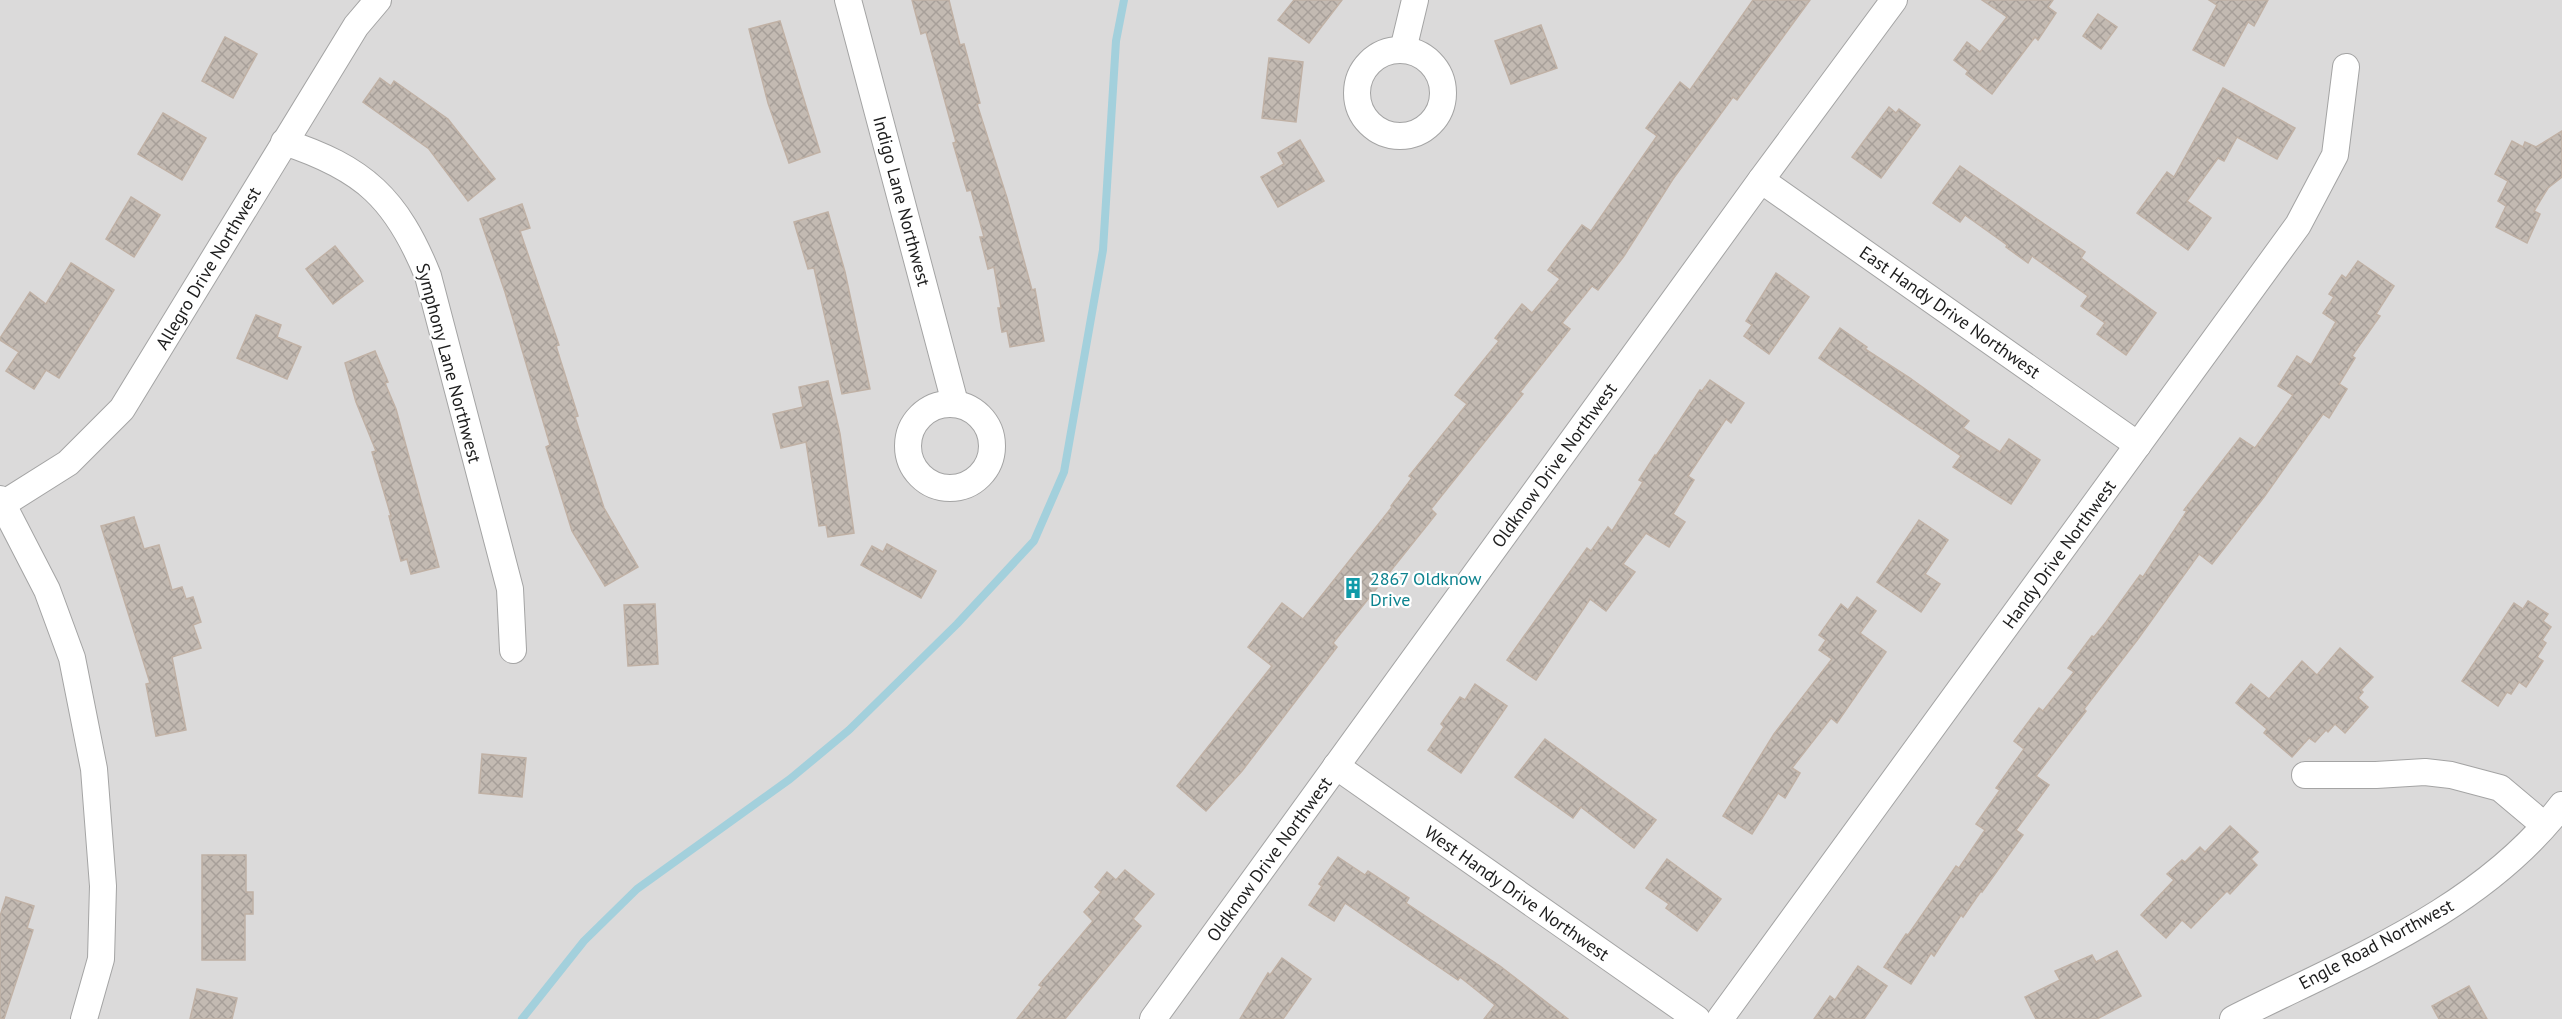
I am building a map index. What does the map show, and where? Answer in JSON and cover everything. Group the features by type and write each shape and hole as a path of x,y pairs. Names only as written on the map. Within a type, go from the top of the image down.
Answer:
{"street":[{"name":"Allegro Drive Northwest","path":"2,501 68,464 122,409 356,26 378,0"},
{"name":"Indigo Lane Northwest","path":"848,0 955,403"},
{"path":"1403,50 1415,0"},
{"name":"Oldknow Drive Northwest","path":"1154,1019 1761,180 1894,0"},
{"name":"Handy Drive Northwest","path":"1720,1019 2298,225 2336,155 2346,67"},
{"name":"Symphony Lane Northwest","path":"284,142 322,155 357,175 387,201 413,239 428,276 510,589 513,650"},
{"name":"East Handy Drive Northwest","path":"1761,180 2139,445"},
{"path":"2,501 47,590 72,657 94,769 103,886 100,959 84,1019"},
{"name":"West Handy Drive Northwest","path":"1336,766 1697,1019"},
{"path":"2306,775 2425,772 2451,775 2500,788 2544,825"},
{"name":"Engle Road Northwest","path":"2233,1019 2414,928 2467,894 2516,855 2562,805"}],"shaded area":[{"path":"0,0 2562,0 2562,1019 0,1019"}],"building":[{"path":"912,0 949,0 960,45 964,44 980,103 977,104 1007,198 1032,290 1035,289 1044,341 1010,347 1007,331 1002,332 998,308 1001,308 994,267 988,269 980,237 984,237 971,190 967,191 926,32 921,34"},
{"path":"1294,0 1342,0 1309,43 1278,20"},
{"path":"1753,0 1810,0 1737,100 1733,97 1673,179 1624,256 1598,290 1592,286 1562,323 1570,329 1520,392 1523,394 1431,509 1436,514 1333,643 1337,647 1242,771 1206,811 1177,786 1272,666 1248,647 1282,603 1303,619 1392,507 1412,478 1409,476 1467,404 1455,395 1499,341 1495,338 1522,304 1532,313 1560,279 1548,270 1582,225 1591,231 1657,136 1646,128 1680,82 1690,90"},
{"path":"1982,0 2053,0 2048,7 2056,13 2038,40 2035,37 1992,94 1966,74 1968,71 1954,60 1967,42 1980,52 2007,17"},
{"path":"2209,0 2268,0 2254,26 2248,22 2224,66 2193,50 2217,5"},
{"path":"2098,14 2117,27 2101,49 2083,36"},
{"path":"780,21 820,152 789,163 768,103 749,29"},
{"path":"1541,25 1557,68 1511,84 1495,41"},
{"path":"225,37 257,54 233,98 202,81"},
{"path":"1269,58 1303,62 1296,122 1262,118"},
{"path":"380,78 391,86 394,81 448,119 495,179 468,201 429,149 363,102"},
{"path":"2223,88 2295,128 2277,159 2237,137 2224,161 2218,158 2187,201 2211,218 2188,250 2137,213 2167,172 2174,177"},
{"path":"1889,107 1896,113 1899,109 1920,125 1881,178 1852,157"},
{"path":"163,113 206,138 182,180 138,154"},
{"path":"2562,131 2562,177 2548,188 2534,211 2540,214 2527,243 2496,227 2506,206 2498,201 2508,181 2495,174 2512,141 2523,147 2525,142 2536,147"},
{"path":"1300,140 1324,181 1278,207 1261,177 1284,164 1278,153"},
{"path":"1960,166 2085,252 2081,258 2156,313 2126,355 2097,334 2105,323 2081,306 2088,296 2032,256 2028,263 1965,215 1960,222 1933,203"},
{"path":"131,197 160,215 134,257 106,239"},
{"path":"522,204 530,228 520,231 559,345 556,346 578,416 575,417 604,508 638,567 605,586 572,531 546,447 550,445 505,292 480,219"},
{"path":"828,212 845,272 870,389 842,394 814,268 808,269 794,222"},
{"path":"335,246 363,281 333,304 306,269"},
{"path":"2358,261 2394,286 2376,314 2380,316 2352,356 2355,358 2339,384 2347,389 2329,418 2323,414 2264,497 2212,564 2199,554 2084,709 2086,711 2036,776 2049,785 2016,830 2023,835 1963,917 1961,915 1934,956 1931,953 1911,984 1884,967 1956,866 1959,868 1985,830 1976,824 2000,790 1996,788 2024,749 2014,741 2039,708 2043,711 2074,672 2068,668 2092,636 2094,637 2106,622 2140,575 2143,577 2187,511 2184,510 2240,438 2255,448 2293,395 2278,386 2297,356 2311,365 2336,322 2323,313 2334,297 2329,294 2342,275 2346,278"},
{"path":"71,263 114,290 59,378 46,370 34,389 6,371 19,352 0,338 30,292 46,304"},
{"path":"1776,273 1809,297 1769,354 1744,336 1752,325 1746,321"},
{"path":"256,315 281,325 277,337 301,347 287,379 237,358"},
{"path":"1840,328 1867,347 1865,349 1969,421 1963,428 2000,452 2009,439 2040,460 2011,504 1953,467 1961,456 1819,358"},
{"path":"375,351 396,409 439,567 411,574 407,559 401,561 389,516 391,516 372,452 376,451 356,402 345,363"},
{"path":"1710,380 1744,403 1731,423 1726,419 1688,476 1694,480 1673,514 1685,522 1669,547 1646,533 1623,564 1635,572 1606,611 1590,599 1536,680 1507,660 1587,548 1591,551 1608,527 1612,531 1643,482 1639,480 1655,455 1700,390 1702,391"},
{"path":"828,381 840,434 854,533 828,537 826,525 819,526 806,442 781,448 773,414 803,407 799,387"},
{"path":"134,517 144,549 159,545 172,590 182,587 186,599 193,597 201,622 193,625 201,648 172,657 186,730 156,736 146,684 150,683 101,526"},
{"path":"1919,520 1948,540 1925,574 1940,584 1921,612 1877,582"},
{"path":"887,544 936,571 921,598 861,565 872,546 883,552"},
{"path":"1857,597 1876,611 1860,633 1886,652 1837,723 1831,718 1792,768 1800,773 1785,798 1778,793 1752,834 1723,816 1774,734 1832,659 1819,650 1826,640 1819,635 1841,604 1848,610"},
{"path":"2528,601 2548,614 2543,621 2551,627 2542,640 2546,643 2537,657 2543,661 2526,687 2519,682 2511,694 2507,692 2498,706 2462,681 2514,603 2523,609"},
{"path":"655,604 658,664 628,666 624,605"},
{"path":"2340,648 2373,677 2361,690 2363,692 2358,698 2368,707 2345,733 2335,724 2315,742 2309,738 2292,757 2264,733 2267,729 2236,703 2251,684 2269,699 2302,661 2317,675"},
{"path":"1475,684 1507,706 1461,773 1428,750 1444,727 1441,724 1460,697 1465,700"},
{"path":"1545,739 1656,820 1634,848 1581,807 1573,818 1515,777"},
{"path":"482,754 526,758 522,797 479,793"},
{"path":"2230,826 2258,852 2251,859 2257,865 2230,894 2227,891 2191,928 2182,920 2166,938 2141,915 2174,880 2167,874 2182,860 2185,862 2200,847 2205,852"},
{"path":"202,855 246,855 246,892 253,892 253,914 245,914 245,960 202,960"},
{"path":"1338,857 1365,875 1368,871 1409,898 1406,903 1500,966 1568,1019 1484,1019 1495,1005 1460,977 1458,980 1345,903 1334,921 1309,905 1322,886 1319,884"},
{"path":"1667,859 1721,899 1697,931 1666,908 1669,904 1646,888"},
{"path":"1125,870 1154,894 1133,919 1141,926 1065,1019 1017,1019 1042,987 1039,985 1093,921 1084,912 1101,892 1095,887 1107,872 1116,880"},
{"path":"6,897 34,906 27,928 33,930 4,1019 0,1018 0,916"},
{"path":"2117,951 2141,996 2097,1019 2036,1019 2025,997 2060,980 2055,971 2092,955 2096,962"},
{"path":"1282,958 1311,979 1283,1019 1240,1019 1268,973 1270,975"},
{"path":"1858,966 1887,986 1864,1019 1814,1019 1830,996 1835,1000"},
{"path":"2469,986 2487,1019 2439,1019 2432,1006"},
{"path":"197,989 237,998 232,1019 190,1019"}],"waterway":[{"path":"522,1019 584,941 637,889 790,779 849,730 957,624 1034,541 1064,472 1103,250 1116,41 1124,0"}],"place":[{"name":"2867 Oldknow Drive","path":"1353,588"}]}
